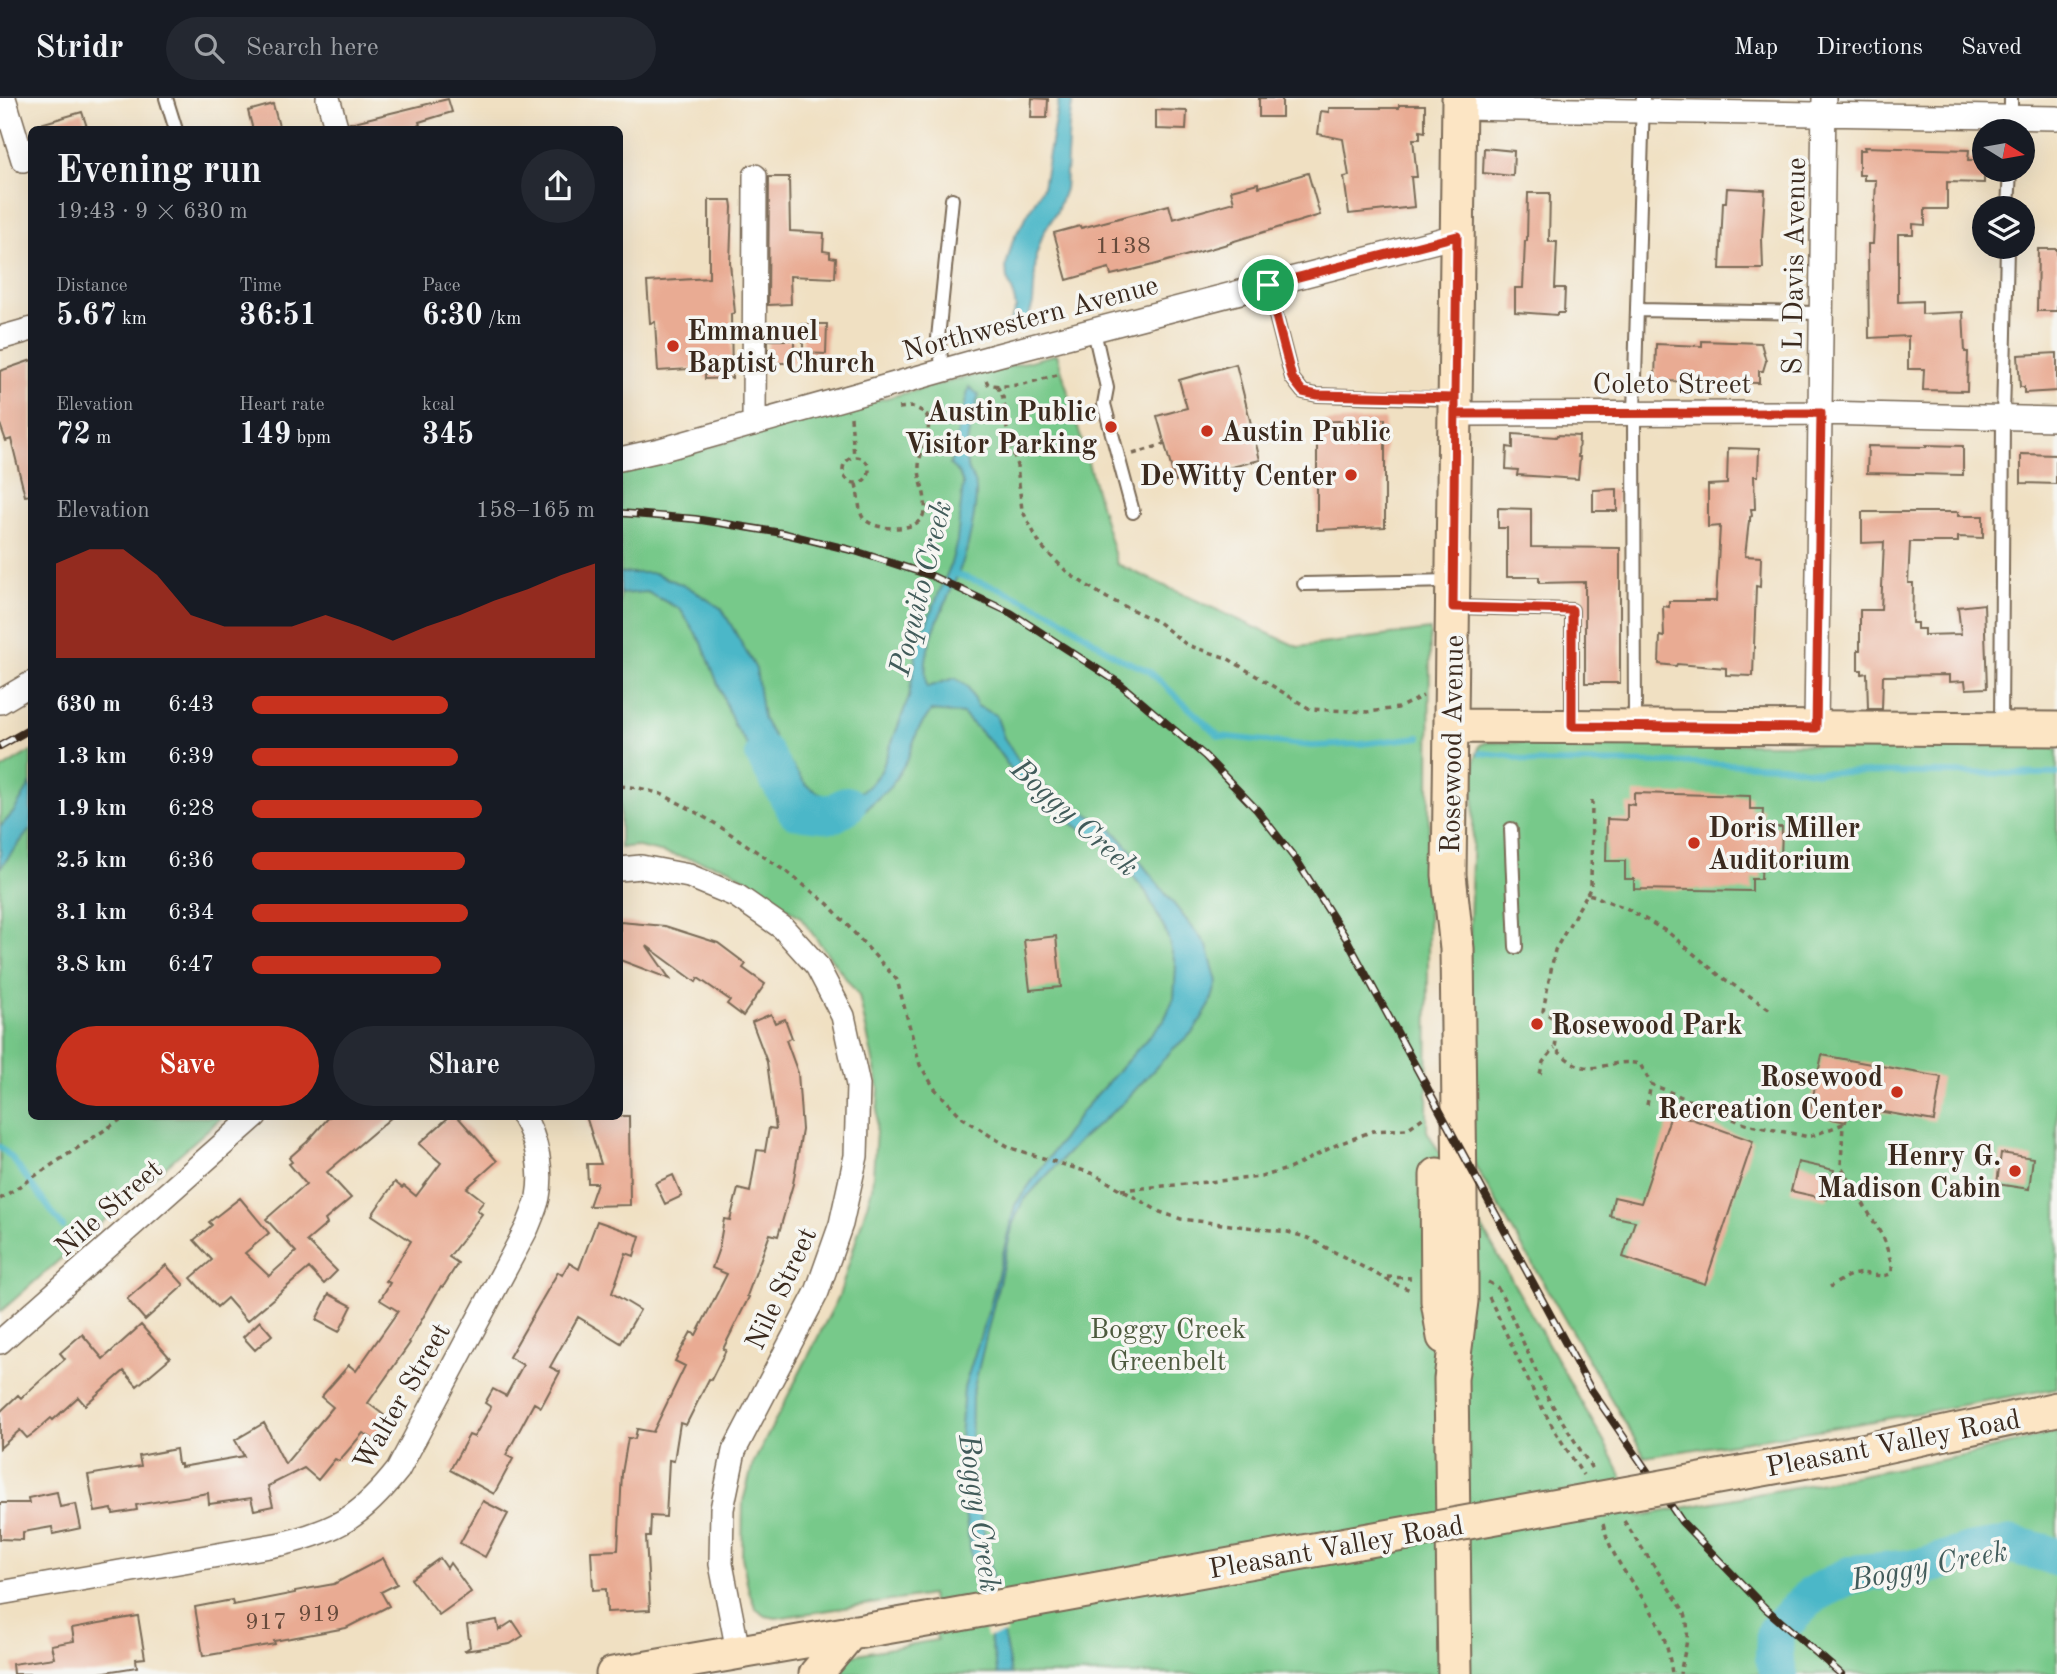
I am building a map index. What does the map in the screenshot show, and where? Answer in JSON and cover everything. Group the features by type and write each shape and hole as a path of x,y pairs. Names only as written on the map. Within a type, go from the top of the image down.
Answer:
{"street":[{"path":"4,98 23,160"},
{"path":"328,98 336,126"},
{"path":"1459,103 1824,106 2057,118"},
{"name":"Rosewood Avenue","path":"1454,1674 1451,1379 1438,1301 1437,1278 1437,950 1449,886 1459,103"},
{"name":"S L Davis Avenue","path":"1816,728 1824,106"},
{"path":"754,424 755,176"},
{"name":"Northwestern Avenue","path":"623,458 754,424 850,408 943,371 1457,236"},
{"path":"0,338 28,330"},
{"name":"Coleto Street","path":"1455,406 1634,413 1821,413 2057,419"},
{"path":"0,702 28,685"},
{"path":"1451,726 2057,729"},
{"name":"Nile Street","path":"623,869 641,867 689,876 737,896 783,928 817,966 843,1016 858,1085 856,1156 841,1224 817,1292 734,1451 722,1508 721,1564 744,1663"},
{"name":"Nile Street","path":"0,1342 250,1120"},
{"name":"Walter Street","path":"0,1593 315,1536 348,1520 378,1495 398,1470 527,1228 538,1196 539,1162 532,1130 526,1120"},
{"name":"Pleasant Valley Road","path":"613,1674 744,1663 851,1632 1862,1451 2057,1409"},
{"path":"816,1674 851,1632"}],"lane":[{"path":"166,98 175,126"},
{"path":"1634,727 1634,413 1643,105"},
{"path":"943,371 938,338 952,200"},
{"path":"2001,727 2007,259"},
{"path":"1268,285 1292,378 1303,392 1455,406"},
{"path":"1637,310 1822,313"},
{"path":"1094,331 1107,388 1104,404 1133,512"},
{"path":"1304,584 1453,594 1572,610 1572,726"},
{"path":"1511,829 1516,947"}],"path":[{"path":"985,376 988,384 997,386 1024,384 1057,375"},
{"path":"997,386 1003,397 1007,429 1017,466 1022,510 1041,546 1069,575 1107,598 1158,622 1187,645 1227,658 1310,709 1368,712 1398,708 1423,696"},
{"path":"856,484 860,510 866,521 907,528 920,520 926,507 919,467 930,425 926,413 913,407 892,408"},
{"path":"850,408 861,417"},
{"path":"850,408 854,457"},
{"path":"1118,458 1165,444"},
{"path":"854,457 862,458 869,468 865,481 856,484 847,481 843,473 844,464 854,457"},
{"path":"623,786 660,794 716,824 828,904 897,981 920,1065 935,1089 963,1118 1011,1148 1094,1174 1160,1212 1181,1219 1288,1232 1308,1238 1397,1285 1414,1290"},
{"path":"1540,1074 1543,1062 1555,1048 1556,1041 1553,1018 1543,1011 1555,950 1591,887 1592,800"},
{"path":"1587,894 1626,908 1669,933 1720,976 1769,1009"},
{"path":"1555,1048 1569,1062 1583,1067 1595,1069 1622,1063 1640,1064 1651,1084 1745,1124 1809,1137 1843,1124 1841,1166 1884,1239 1892,1273 1882,1277 1856,1273 1830,1287"},
{"path":"1647,1105 1651,1084"},
{"path":"1693,1118 1698,1105"},
{"path":"1119,1190 1261,1177 1291,1168 1336,1145 1373,1131 1407,1129 1424,1117"},
{"path":"0,1199 121,1120"},
{"path":"1383,1276 1413,1278"},
{"path":"1483,1280 1497,1287 1503,1297 1548,1398 1597,1478"},
{"path":"1619,1513 1684,1611 1688,1622 1687,1643 1680,1674"}],"green space":[{"name":"Boggy Creek Greenbelt","path":"1057,354 1117,564 1298,647 1430,630 1427,1131 1613,1458 1639,1516 1968,1455 2057,1432 2057,1674 823,1674 846,1656 937,1640 931,1595 776,1618 766,1616 756,1609 749,1592 742,1557 743,1501 753,1464 839,1296 872,1188 879,1088 859,996 800,917 729,868 634,846 623,848 623,471 851,407"},
{"path":"2005,741 2057,749 2057,1388 1862,1423 1645,1457 1467,1152 1467,1026 1475,759 1480,745 1487,742 1971,748"},
{"path":"28,753 28,1120 219,1120 0,1312 0,770"}],"water":[{"path":"1059,98 1073,98 1065,189 1057,211 1043,234 1036,256 1033,303 1022,331 1008,326 1016,308 1006,266 1013,240 1043,187"},
{"path":"969,387 979,395 966,451 966,463 976,489 975,512 962,565 927,652 927,687 955,678 968,687 977,706 996,715 1004,738 1030,778 1113,830 1207,946 1217,982 1210,1005 1194,1031 1173,1049 1124,1102 1080,1140 1023,1201 1013,1223 972,1396 971,1462 1011,1674 998,1674 972,1560 959,1450 964,1388 990,1306 1015,1205 1083,1110 1164,1020 1174,998 1176,966 1166,932 1146,892 1111,849 1062,817 1020,782 995,747 963,714 931,711 918,730 907,760 891,786 865,810 826,824 805,818 769,777 734,725 702,643 680,609 647,592 623,594 623,573 654,573 688,587 722,609 756,669 763,718 781,750 806,785 838,804 868,787 881,771 909,697 918,643 950,567 957,541 963,484 959,473 950,465"},
{"path":"28,788 28,832 0,868 0,827 13,813"},
{"path":"1852,1574 1811,1600 1790,1622 1779,1644 1784,1674 1775,1674 1768,1641 1774,1624 1789,1607 1819,1583 1836,1575"}],"pier":[{"path":"996,1578 1007,1634 986,1637 973,1582"}],"building":[{"path":"1032,98 1048,99 1047,118 1031,118"},
{"path":"1259,98 1282,98 1282,117 1259,117"},
{"path":"448,99 452,112 419,122 420,125 417,126 350,126 350,123"},
{"path":"273,104 279,126 252,126 248,111"},
{"path":"1399,105 1425,105 1425,132 1420,131 1420,139 1413,139 1417,177 1411,177 1414,207 1349,214 1344,177 1349,176 1343,139 1318,134 1321,111 1329,112 1329,108 1399,108"},
{"path":"1156,110 1187,111 1186,130 1156,129"},
{"path":"82,112 87,126 37,126"},
{"path":"1864,147 1969,150 1972,182 1984,182 1984,183 1947,182 1947,209 1925,209 1925,225 1913,224 1913,234 1898,234 1898,302 1922,301 1922,314 1963,312 1965,352 1968,352 1967,391 1923,390 1924,369 1908,369 1908,336 1869,338 1868,244 1873,244 1876,180 1864,180 1864,175 1859,175 1859,150 1865,150"},
{"path":"1484,148 1514,151 1513,176 1483,173"},
{"path":"1308,173 1320,215 1153,265 1111,275 1109,268 1067,280 1054,233 1169,205 1173,219 1234,202 1231,190 1258,183 1259,187"},
{"path":"769,177 789,177 790,231 824,233 823,251 830,252 830,257 836,258 835,278 790,276 791,304 768,305"},
{"path":"1727,188 1765,190 1763,269 1720,269 1723,202 1726,202"},
{"path":"1528,193 1550,193 1549,242 1557,242 1555,288 1565,288 1564,313 1557,315 1515,312 1515,288 1523,288"},
{"path":"709,200 731,200 732,207 730,263 735,313 731,314 732,378 705,379 705,368 658,371 655,322 650,323 647,282 709,278"},
{"path":"2038,249 2057,249 2057,311 2037,311"},
{"path":"803,324 827,324 826,354 803,353"},
{"path":"768,340 794,340 794,363 768,363"},
{"path":"1702,341 1761,343 1766,361 1763,371 1759,371 1759,383 1655,381 1656,344 1702,346"},
{"path":"2057,353 2057,391 2024,393 2024,387 2020,387 2018,355"},
{"path":"28,361 28,496 25,496 11,439 6,441 0,424 0,371"},
{"name":"Austin Public","path":"1236,364 1260,460 1175,481 1157,416 1187,408 1179,380"},
{"name":"DeWitty Center","path":"1385,419 1385,527 1317,530 1317,422"},
{"path":"1513,434 1579,436 1578,479 1517,475 1518,470 1506,469 1507,447 1513,448"},
{"path":"1868,446 1963,446 1963,475 1867,473"},
{"path":"1728,448 1759,449 1758,476 1754,476 1755,509 1751,509 1745,556 1761,557 1760,587 1756,586 1753,676 1726,675 1726,668 1659,664 1660,636 1664,637 1663,606 1669,607 1669,601 1716,601 1720,526 1708,527 1708,485 1727,484"},
{"path":"2021,454 2056,455 2056,484 2021,483"},
{"path":"1617,489 1617,511 1593,511 1593,490"},
{"path":"1498,508 1531,509 1531,547 1620,548 1620,683 1585,683 1585,582 1539,583 1539,577 1507,577 1507,528 1498,528"},
{"path":"1862,512 1958,512 1958,516 1983,516 1983,538 1958,537 1958,542 1910,542 1908,583 1913,583 1912,623 1917,623 1917,629 1924,629 1924,635 1961,634 1958,607 1984,604 1987,688 1966,689 1965,681 1949,682 1949,675 1883,676 1882,709 1868,709 1867,673 1862,674 1862,670 1858,670 1860,610 1881,610 1884,542 1862,543"},
{"name":"Doris Miller Auditorium","path":"1634,793 1750,796 1750,809 1763,809 1762,827 1782,827 1781,860 1762,860 1761,879 1752,879 1752,891 1634,889 1634,879 1625,879 1625,861 1606,861 1607,819 1627,820 1627,804 1634,805"},
{"path":"623,922 665,926 718,943 746,964 743,968 765,984 743,1016 727,1004 730,1000 698,978 696,982 647,946 670,979 623,961"},
{"path":"1056,936 1061,987 1030,990 1024,940"},
{"path":"771,1014 775,1023 785,1019 792,1038 786,1040 798,1073 802,1130 793,1184 778,1236 770,1234 747,1296 749,1297 723,1349 726,1350 686,1425 680,1423 674,1461 669,1460 666,1517 651,1516 650,1537 646,1537 650,1610 607,1612 606,1589 593,1590 591,1551 618,1550 622,1473 628,1438 635,1439 637,1429 653,1432 685,1366 675,1361 691,1332 696,1335 727,1274 712,1268 724,1219 730,1220 738,1189 750,1192 757,1150 765,1151 769,1128 776,1129 767,1062 752,1022"},
{"path":"1822,1055 1941,1077 1934,1121 1850,1106 1846,1122 1809,1114"},
{"path":"1672,1112 1753,1141 1705,1284 1623,1257 1635,1221 1610,1216 1614,1197 1641,1203"},
{"path":"623,1116 629,1116 630,1205 589,1206 597,1183 588,1183 587,1164 601,1164 587,1120 623,1120"},
{"path":"326,1120 388,1120 327,1172 351,1198 325,1220 327,1224 307,1241 337,1271 324,1284 309,1268 247,1321 227,1298 217,1307 191,1278 212,1260 194,1240 212,1225 209,1222 240,1198 269,1233 245,1253 269,1276 296,1252 266,1219 306,1184 289,1164 292,1162 289,1158"},
{"path":"446,1120 461,1120 497,1161 467,1188 484,1201 477,1210 482,1214 449,1257 458,1263 443,1287 441,1286 410,1343 368,1403 393,1422 380,1443 363,1433 339,1461 335,1459 318,1480 304,1468 268,1486 273,1506 254,1510 251,1498 209,1504 208,1493 136,1505 137,1510 113,1514 112,1509 95,1512 88,1475 141,1466 139,1456 176,1449 181,1467 244,1456 235,1440 264,1423 285,1464 333,1407 321,1397 349,1365 356,1371 398,1311 380,1300 390,1283 386,1281 411,1241 372,1215 395,1182 416,1196 441,1163 419,1144"},
{"name":"Henry G. Madison Cabin","path":"2001,1153 2033,1158 2029,1189 1997,1184"},
{"path":"1798,1162 1834,1170 1827,1199 1791,1191"},
{"path":"673,1175 682,1196 665,1204 655,1183"},
{"path":"597,1221 640,1236 634,1256 626,1253 612,1293 640,1310 621,1343 578,1317 550,1367 560,1372 541,1407 534,1403 506,1455 513,1459 494,1494 450,1470 469,1435 474,1437 491,1407 485,1403 493,1389 506,1396 523,1365 509,1357 558,1272 562,1275 569,1263 579,1269"},
{"path":"166,1265 184,1285 145,1320 127,1299"},
{"path":"329,1294 352,1306 339,1332 316,1320"},
{"path":"260,1321 272,1335 255,1350 243,1337"},
{"path":"141,1325 170,1358 137,1386 124,1371 85,1405 78,1397 53,1420 51,1418 27,1438 20,1430 0,1448 0,1412 18,1395 21,1398 65,1359 60,1353 82,1334 103,1359"},
{"path":"57,1492 60,1507 76,1504 81,1528 53,1534 52,1527 23,1532 23,1540 0,1539 0,1503 29,1503 28,1498"},
{"path":"483,1501 508,1514 485,1557 460,1543"},
{"path":"383,1558 397,1584 381,1592 389,1606 346,1628 203,1656 195,1607 232,1600 233,1605 334,1584"},
{"path":"440,1558 447,1568 450,1563 471,1592 439,1615 411,1579"},
{"path":"138,1616 145,1658 136,1659 137,1667 93,1674 13,1674 12,1664 54,1658 51,1645 74,1641 72,1628"},
{"path":"497,1620 499,1630 513,1621 523,1636 510,1644 464,1651 470,1647 467,1625"}],"waterway":[{"name":"Poquito Creek","path":"952,573 998,588 1055,614 1117,657 1149,671 1219,736 1312,746 1420,737"},
{"path":"1481,753 1533,762 1782,766 1818,772 2057,774"},
{"name":"Boggy Creek","path":"764,754 796,810 833,814 847,805"},
{"path":"0,1147 11,1157 63,1227"},
{"name":"Boggy Creek","path":"1779,1674 1774,1657 1775,1632 1812,1595 1852,1574 1923,1567 1969,1552 2012,1545 2057,1558"}],"railway":[{"path":"623,513 695,519 782,533 855,551 932,576 1011,613 1119,683 1205,756 1257,810 1297,861 1346,938 1590,1388 1682,1522 1765,1608 1841,1674"},
{"path":"0,746 28,730"}],"place":[{"name":"Emmanuel Baptist Church","path":"673,346"},
{"name":"Austin Public Visitor Parking","path":"1111,427"},
{"name":"Austin Public","path":"1207,431"},
{"name":"DeWitty Center","path":"1351,475"},
{"name":"Doris Miller Auditorium","path":"1694,843"},
{"name":"Rosewood Park","path":"1537,1024"},
{"name":"Rosewood Recreation Center","path":"1897,1092"},
{"name":"Henry G. Madison Cabin","path":"2015,1171"}],"route":[{"path":"1457,236 1455,414 1821,413 1816,728 1572,726 1572,610 1453,607 1455,398 1317,395 1303,392 1292,378 1268,285 1457,236"}]}
